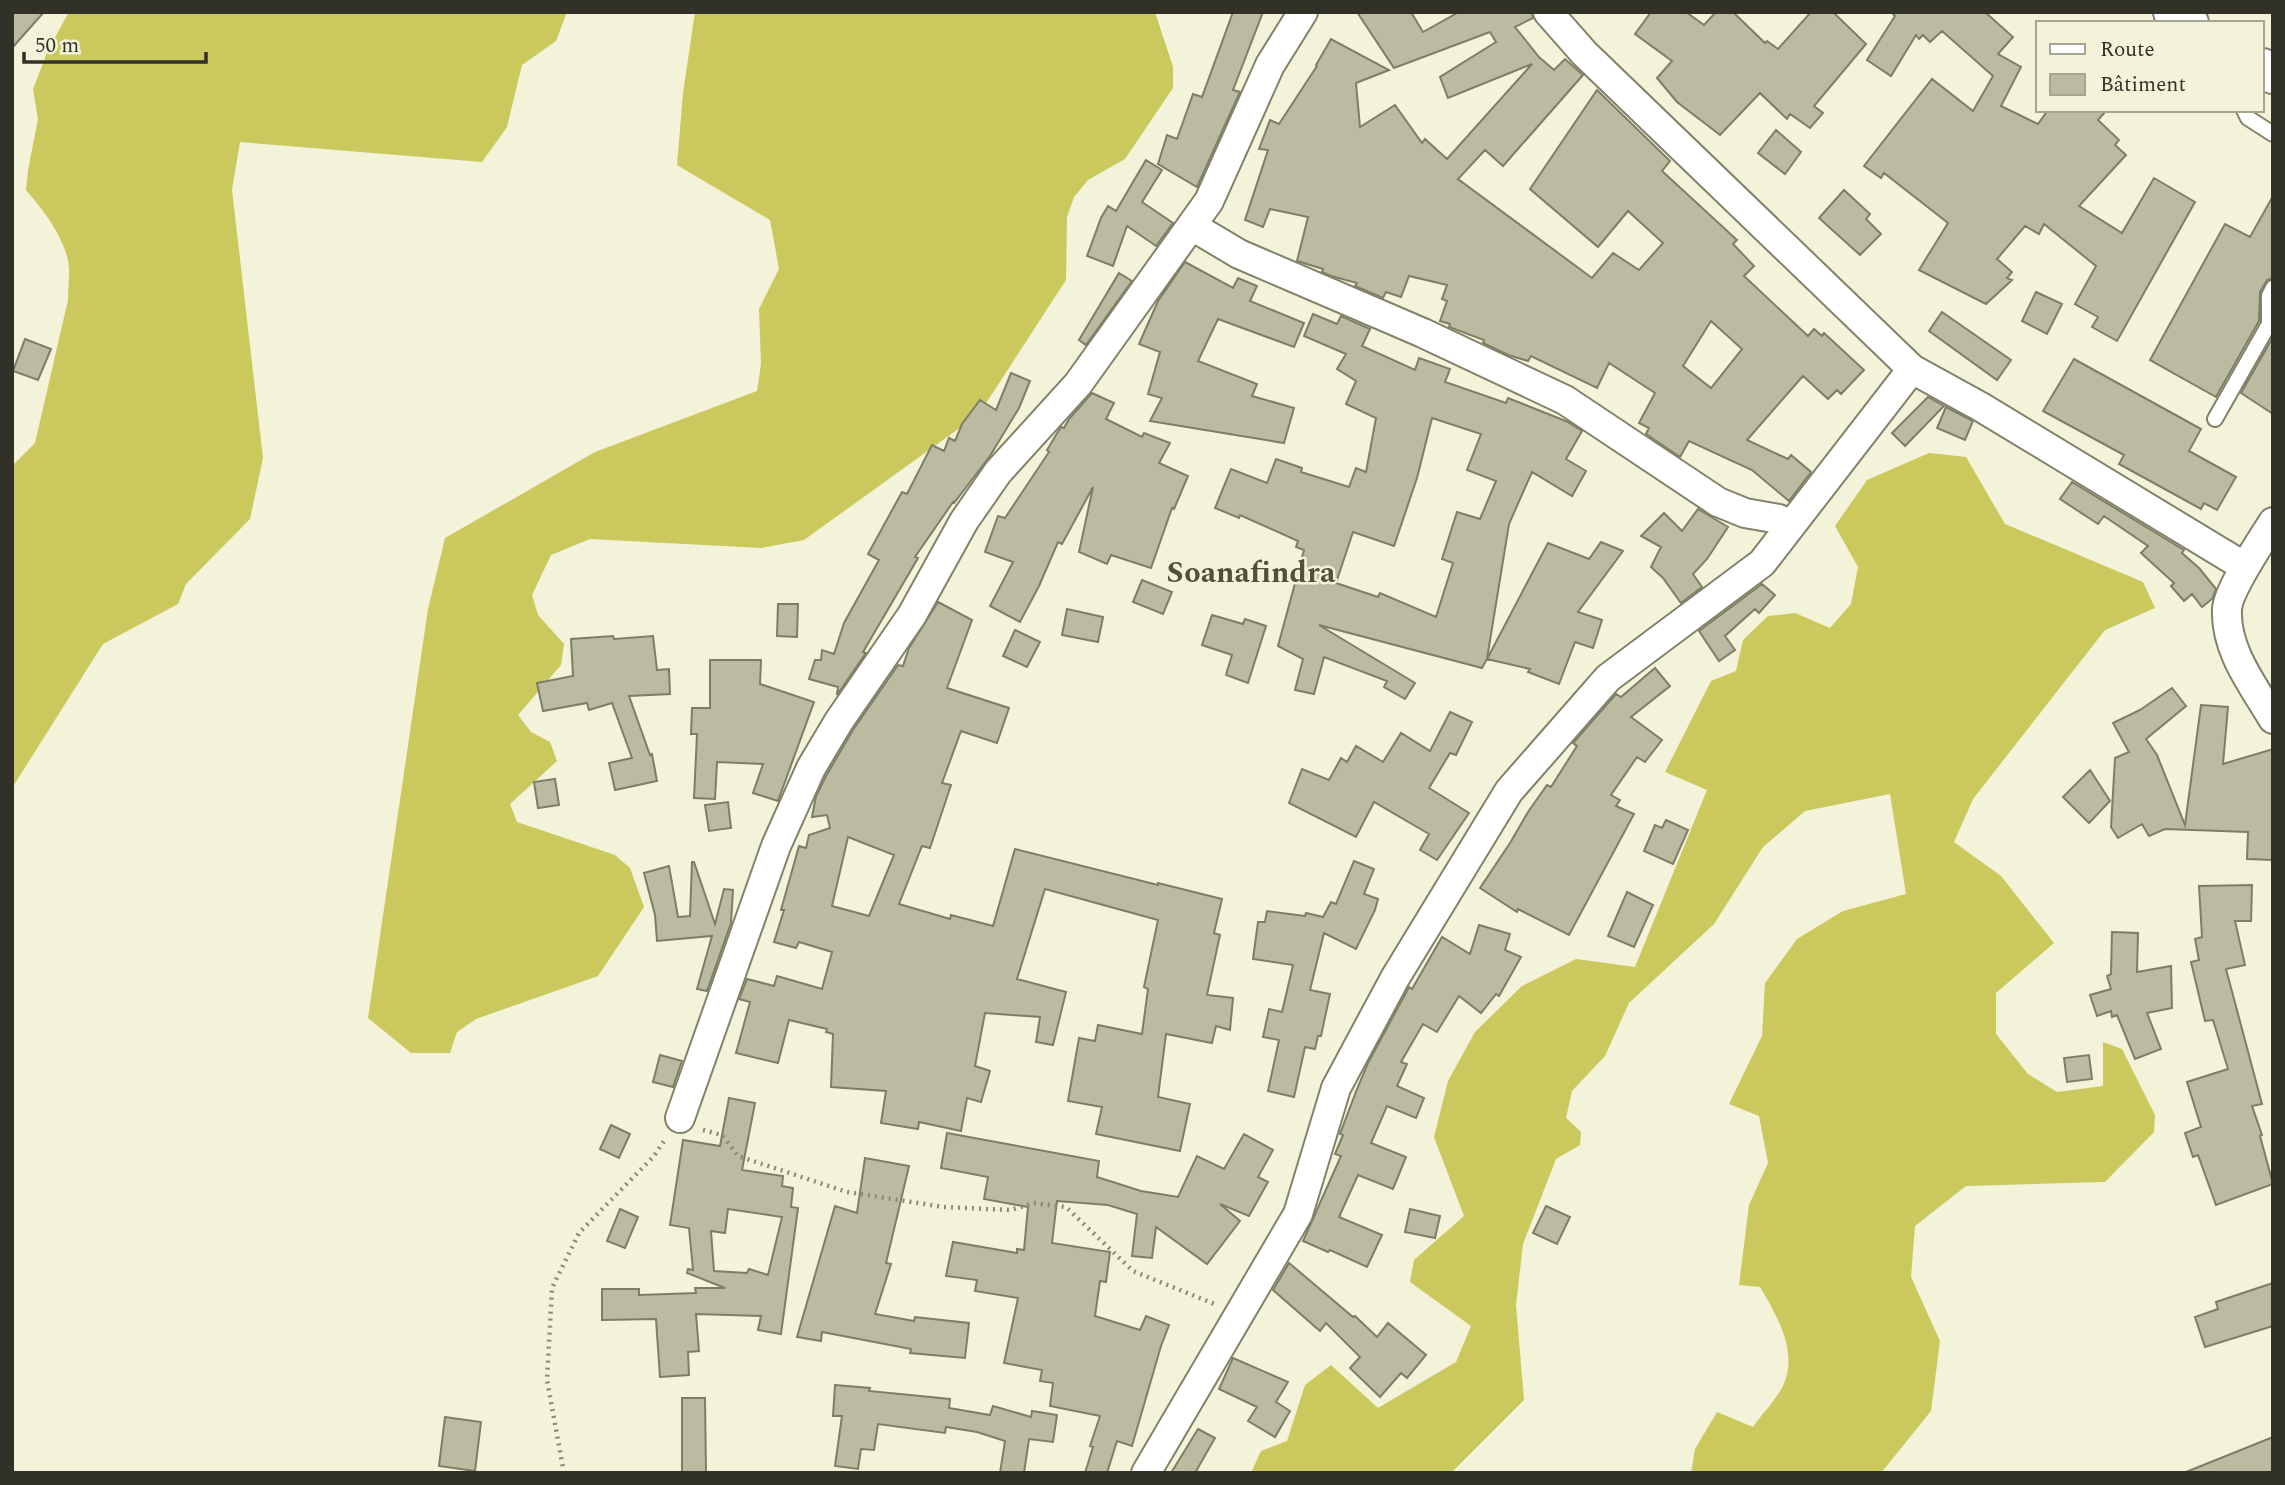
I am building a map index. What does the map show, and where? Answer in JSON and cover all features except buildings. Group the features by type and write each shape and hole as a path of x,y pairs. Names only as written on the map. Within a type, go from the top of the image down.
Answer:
{"street":[{"path":"680,1118 776,846 811,768 839,721 912,615 964,521 998,472 1078,384 1209,201 1270,65 1303,12"},
{"path":"1548,12 1584,53 1912,369 1981,407 2245,567"},
{"path":"1192,226 1239,254 1423,333 1565,400 1717,502 1745,513 1779,519"},
{"path":"1146,1473 1298,1214 1336,1088 1395,978 1509,791 1608,678 1762,563 1912,369"},
{"path":"2273,522 2245,567 2227,608 2232,650 2273,719"}],"lane":[{"path":"2245,112 2248,118 2273,134"},
{"path":"2215,419 2270,324 2269,296 2273,288"}],"path":[{"path":"565,1473 547,1380 552,1288 579,1233 654,1156 680,1118 692,1127 722,1135 738,1156 847,1192 944,1207 1011,1210 1033,1203 1066,1207 1133,1271 1239,1314"}],"shaded area":[{"path":"69,12 567,12 556,41 522,65 507,127 482,162 240,142 232,190 263,458 250,519 186,584 178,604 103,644 12,788 12,466 35,443 68,300 69,278 68,261 60,238 26,190 38,119 33,89 48,50"},
{"path":"695,12 1155,12 1173,67 1173,88 1125,159 1088,180 1074,197 1067,217 1066,280 979,414 804,540 761,548 590,539 551,555 532,595 538,615 564,644 561,665 518,715 531,732 550,742 557,761 510,804 517,822 615,855 630,868 644,907 598,976 476,1019 457,1032 450,1053 411,1053 368,1018 428,609 445,538 595,452 757,391 761,364 759,309 779,269 770,220 677,165 683,93"},
{"path":"1929,453 1966,457 2005,524 2143,582 2155,608 2105,630 1973,799 1954,842 2001,876 2054,943 1996,993 1996,1034 2028,1074 2057,1092 2103,1086 2103,1042 2122,1049 2155,1115 2154,1132 2105,1182 1966,1186 1915,1226 1911,1277 1940,1341 1931,1411 1881,1473 1691,1473 1695,1449 1717,1412 1753,1427 1783,1386 1789,1360 1779,1322 1760,1287 1739,1285 1749,1205 1768,1163 1759,1116 1729,1104 1762,1036 1765,983 1797,939 1843,911 1906,894 1890,794 1805,811 1763,847 1714,924 1629,1003 1605,1056 1572,1091 1566,1118 1581,1132 1580,1145 1556,1159 1523,1244 1516,1305 1524,1400 1451,1473 1251,1473 1261,1451 1287,1441 1305,1385 1331,1365 1378,1408 1456,1362 1471,1326 1410,1282 1414,1260 1464,1216 1434,1137 1448,1081 1475,1032 1522,986 1576,959 1635,967 1707,790 1665,772 1711,681 1736,671 1743,640 1768,616 1795,613 1830,628 1851,604 1858,567 1835,526 1867,480"}],"district":[{"name":"Soanafindra","path":"1251,573"}]}
